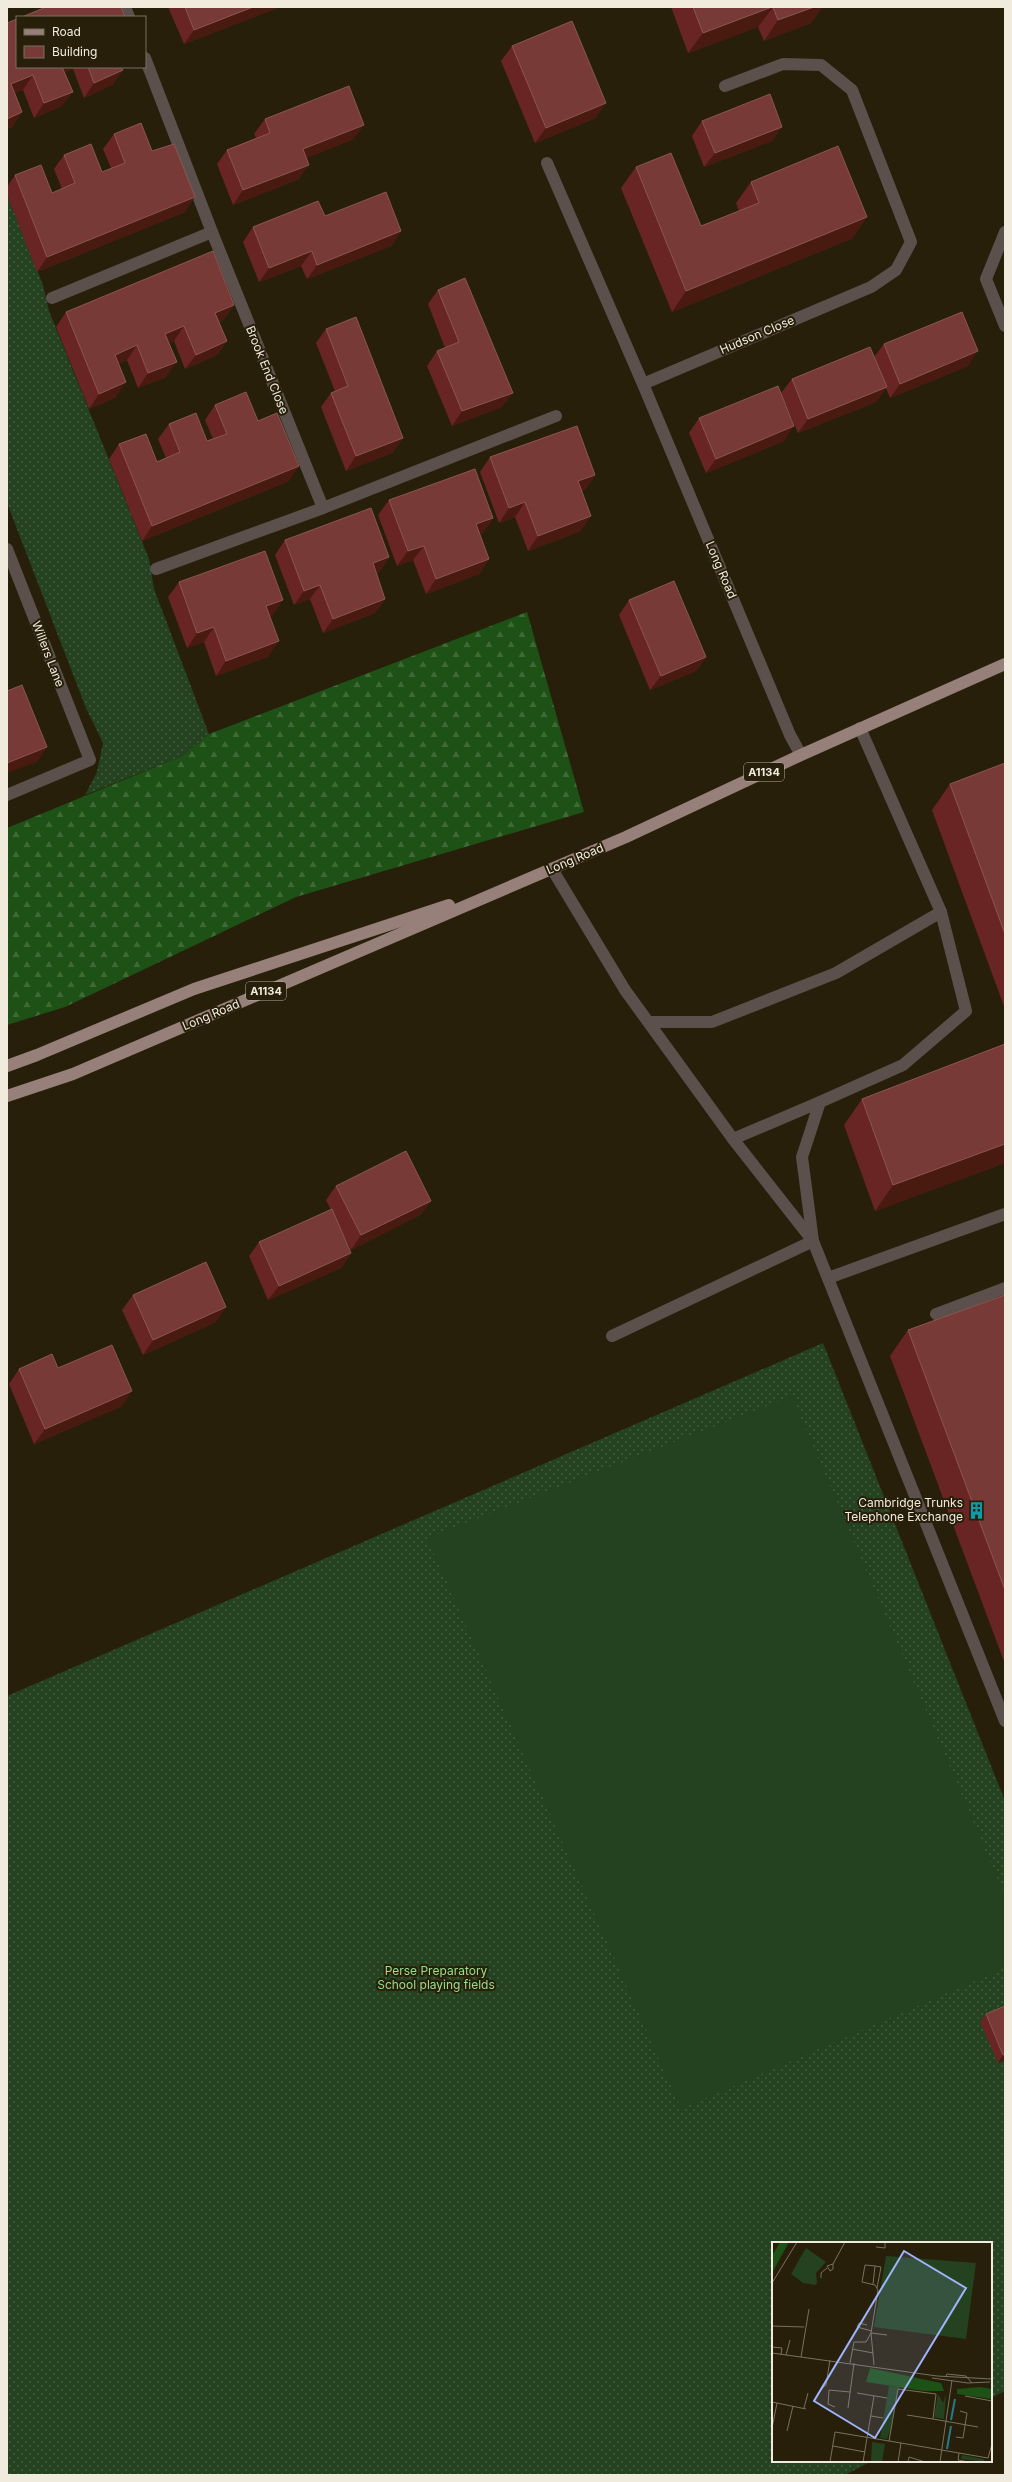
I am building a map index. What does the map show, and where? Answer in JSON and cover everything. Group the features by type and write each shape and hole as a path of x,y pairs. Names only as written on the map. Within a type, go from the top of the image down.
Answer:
{"main road":[{"name":"Long Road","path":"7,1096 73,1074 552,869 860,728 1005,664"},
{"name":"Long Road","path":"7,1066 37,1055 194,988 524,881"}],"street":[{"name":"Brook End Close","path":"146,61 212,232 323,508"},
{"name":"Hudson Close","path":"643,384 871,287 896,270 911,242 852,90 821,65 783,64 725,86"},
{"name":"Long Road","path":"546,163 643,384 790,735 801,755"},
{"path":"52,298 212,232"},
{"path":"1005,232 986,280 1005,326"},
{"path":"156,569 323,508 556,416"},
{"name":"Willers Lane","path":"7,549 90,760 7,795"},
{"path":"732,1139 903,1065 966,1012 941,912 860,728"},
{"path":"552,869 625,990 732,1139 813,1241"},
{"path":"649,1022 712,1022 836,973 941,912"},
{"path":"820,1102 802,1157 813,1241 1005,1721"},
{"path":"828,1278 1005,1214"},
{"path":"612,1336 813,1241"},
{"path":"936,1314 1005,1288"}],"green space":[{"path":"7,195 43,285 49,311 149,559 154,589 209,734 182,756 85,795 97,772 103,743 86,708 7,503"},
{"path":"527,612 584,812 296,897 65,1007 7,1025 7,828 182,756 209,734"},
{"name":"Perse Preparatory School playing fields","path":"823,1343 1005,1801 1005,2391 992,2398 992,2242 772,2242 772,2462 870,2462 845,2475 7,2475 7,1696"},
{"path":"792,1396 1005,1896 1005,1968 681,2109 427,1538"}],"building":[{"path":"46,7 121,7 125,16 24,16"},
{"path":"185,7 253,7 194,30"},
{"path":"693,7 772,7 703,33"},
{"path":"773,7 814,7 778,20"},
{"path":"16,19 16,68 62,68 73,92 44,103 33,75 11,84 22,112 7,119 7,23"},
{"path":"572,21 606,103 546,128 512,46"},
{"path":"88,68 122,68 123,70 94,83"},
{"path":"349,86 364,125 303,149 309,165 243,190 227,150 270,133 265,119"},
{"path":"770,94 782,127 715,153 702,121"},
{"path":"141,123 152,151 174,144 195,197 47,257 15,175 41,165 52,193 75,183 64,155 91,144 102,172 125,163 114,134"},
{"path":"838,146 867,217 686,291 636,167 671,153 701,226 759,203 751,182"},
{"path":"386,192 401,231 317,265 312,251 269,268 253,227 318,201 325,216"},
{"path":"213,251 234,305 215,313 227,341 196,355 184,326 165,334 177,362 148,373 137,345 115,355 126,382 99,394 66,312"},
{"path":"465,278 513,393 462,411 437,351 459,342 438,290"},
{"path":"962,312 978,351 900,384 884,344"},
{"path":"356,317 403,438 356,456 331,393 348,386 326,329"},
{"path":"870,347 887,387 808,419 792,379"},
{"path":"778,386 794,426 716,459 699,418"},
{"path":"246,392 258,421 277,413 299,466 152,526 119,444 146,434 157,462 180,452 169,424 196,413 207,441 227,434 215,405"},
{"path":"577,426 595,475 578,481 591,516 538,536 525,502 509,508 490,457"},
{"path":"475,469 493,518 476,524 489,559 436,579 424,546 408,551 389,500"},
{"path":"371,508 389,557 373,563 385,599 333,619 320,585 304,591 285,540"},
{"path":"265,551 283,600 266,606 279,641 226,661 214,627 197,633 179,582"},
{"path":"674,581 706,657 661,676 629,600"},
{"path":"22,685 47,747 7,763 7,691"},
{"path":"1005,763 1005,934 950,784"},
{"path":"1005,1044 1005,1144 893,1185 862,1099"},
{"path":"406,1151 431,1201 361,1235 336,1186"},
{"path":"332,1209 351,1253 279,1286 259,1242"},
{"path":"206,1262 226,1307 153,1340 133,1295"},
{"name":"Cambridge Trunks Telephone Exchange","path":"1005,1295 1005,1590 908,1330"},
{"path":"112,1345 132,1391 45,1429 19,1369 52,1354 58,1368"},
{"path":"1005,2006 1005,2054 1003,2055 986,2014"}],"place":[{"name":"Cambridge Trunks Telephone Exchange","path":"976,1510"}]}
